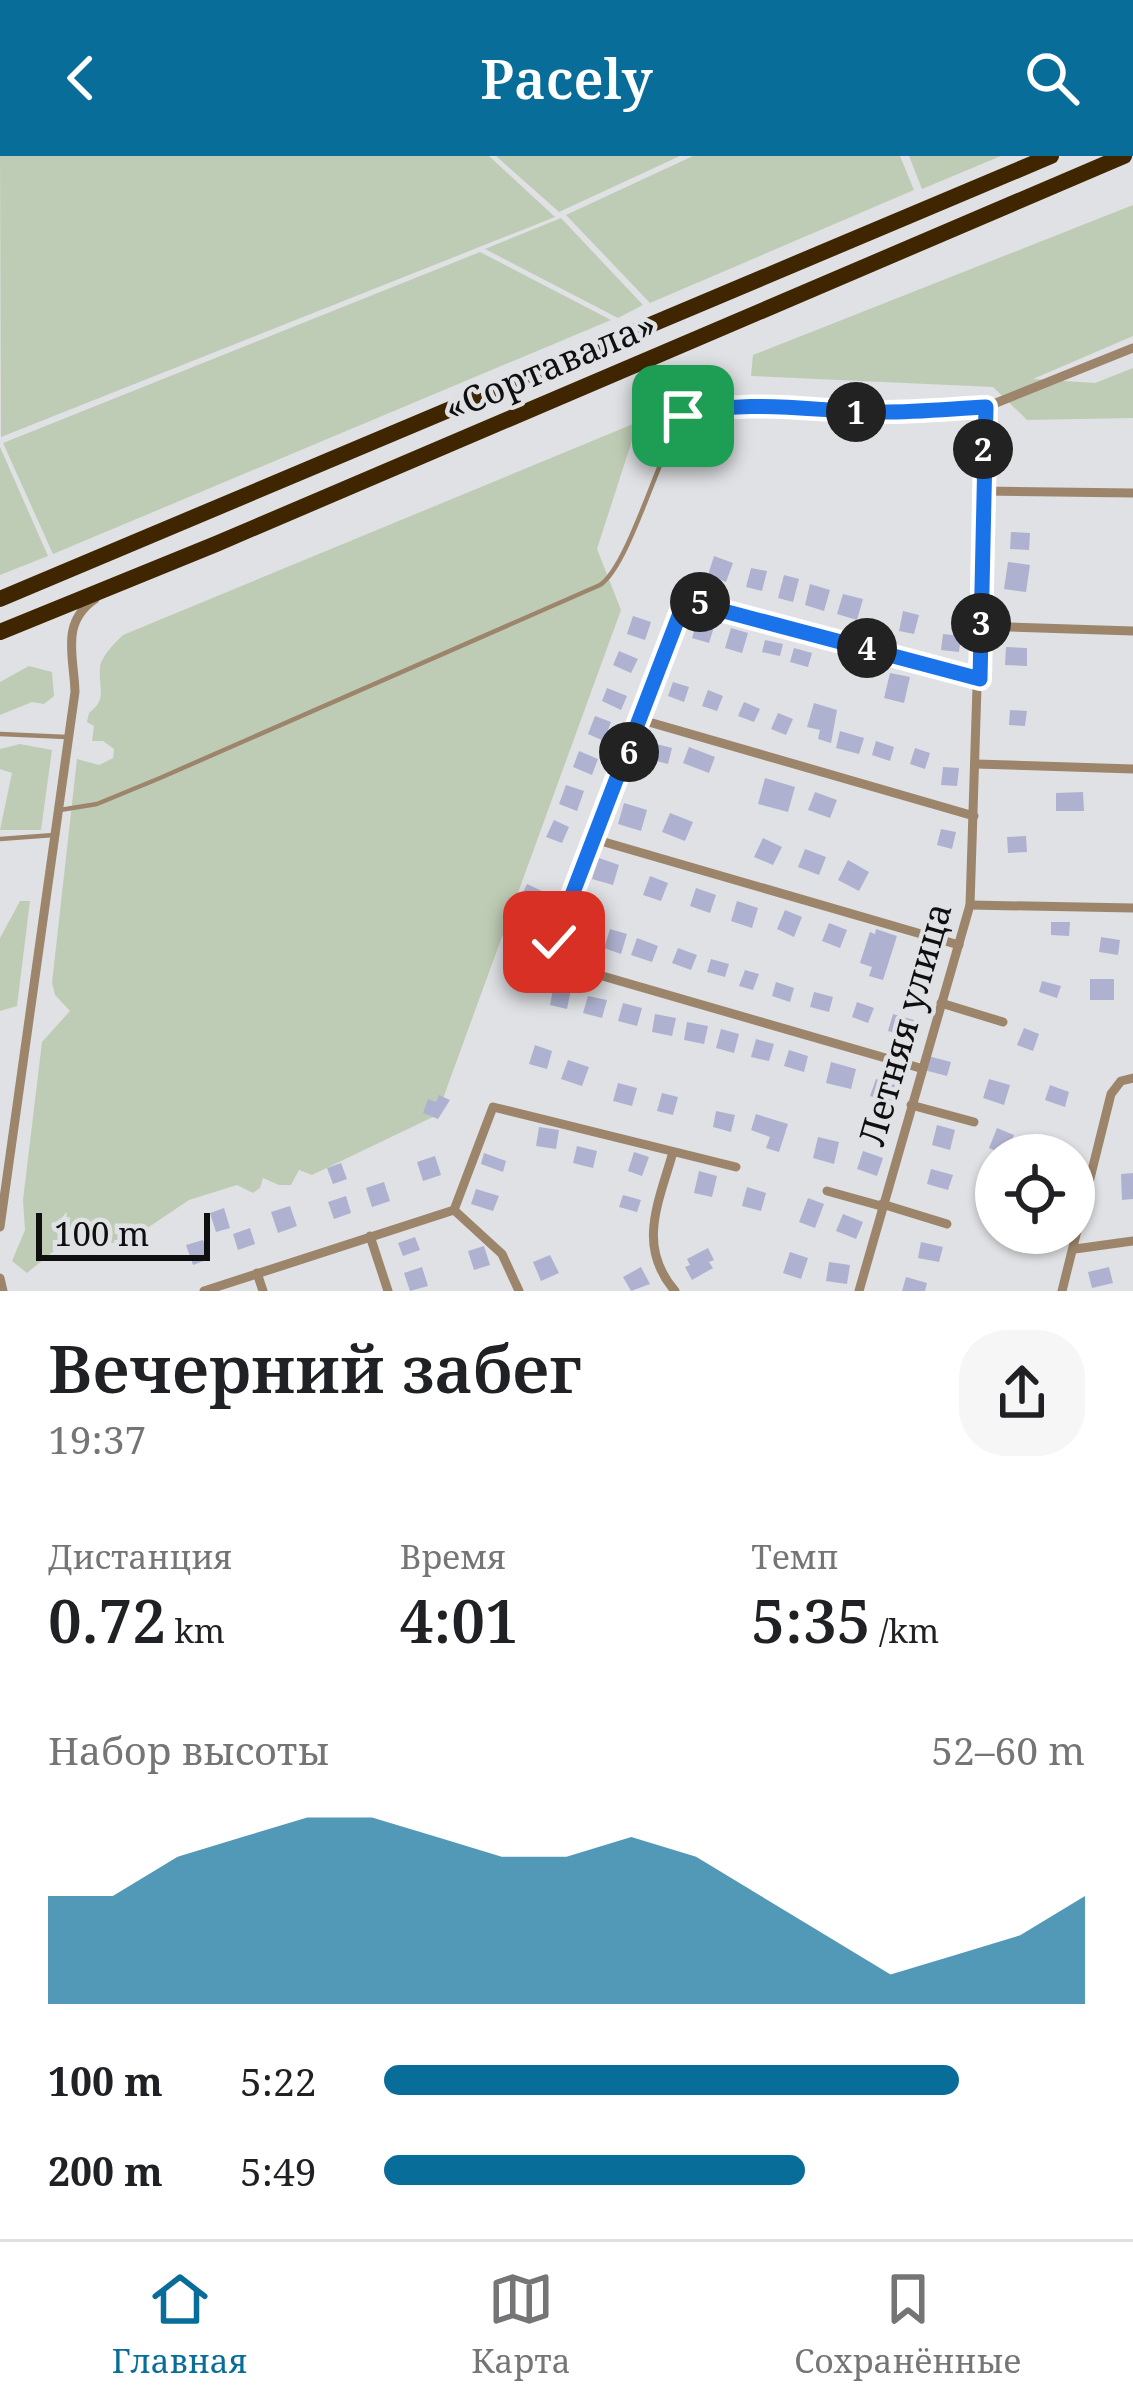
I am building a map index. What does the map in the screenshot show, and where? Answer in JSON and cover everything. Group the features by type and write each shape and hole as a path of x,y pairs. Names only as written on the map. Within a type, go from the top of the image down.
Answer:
{"highway":[{"name":"«Сортавала»","path":"0,599 1051,156"},
{"name":"«Сортавала»","path":"0,632 1124,156"}],"street":[{"path":"986,407 1133,348"},
{"name":"Летняя улица","path":"859,1291 970,905 986,407"},
{"path":"983,491 1133,493"},
{"path":"0,1227 75,692 70,634 76,618 119,583"},
{"path":"920,1068 568,966 554,956 554,942 682,608 690,602 980,679"},
{"path":"981,626 1133,631"},
{"path":"642,720 974,816"},
{"path":"976,764 1133,769"},
{"path":"594,839 959,945"},
{"path":"970,905 1133,908"},
{"path":"941,1003 1003,1022"},
{"path":"1095,1163 1111,1094 1121,1081 1133,1078"},
{"path":"911,1105 974,1121"},
{"path":"454,1210 493,1107 736,1167"},
{"path":"673,1151 653,1222 652,1249 675,1291"},
{"path":"827,1191 946,1224"},
{"path":"204,1291 454,1210"},
{"path":"454,1210 502,1254 519,1291"},
{"path":"370,1236 388,1291"},
{"path":"1095,1246 1133,1241"},
{"path":"1062,1291 1073,1254"},
{"path":"257,1273 263,1291"},
{"path":"0,1278 3,1291"}],"lane":[{"path":"59,811 97,804 160,778 600,584 616,567 683,416 732,409 879,412 986,407"},
{"path":"0,734 67,736"},
{"path":"0,839 55,835"}],"green space":[{"path":"0,156 489,156 555,217 1,437"},
{"path":"496,156 680,156 559,212"},
{"path":"693,156 900,156 914,190 650,303 566,215"},
{"path":"909,156 1001,156 922,189"},
{"path":"1133,205 1133,336 1033,379 1095,383 1133,368 1133,418 1027,420 993,387 751,376 753,355"},
{"path":"561,218 643,305 618,318 485,249"},
{"path":"480,252 611,320 53,554 3,443"},
{"path":"638,422 597,549 621,610 437,1115 312,1175 299,1170 291,1185 263,1178 253,1193 237,1185 189,1200 134,1237 112,1243 95,1237 55,1250 27,1273 12,1261 25,1230 23,1200 42,1042 70,1011 55,995 52,983 77,759 99,765 113,758 114,749 103,741 92,741 94,726 87,722 100,698 100,668 106,654 123,635"},
{"path":"0,447 48,556 0,575"},
{"path":"29,666 52,672 54,696 44,704 32,702 0,715 0,682"},
{"path":"20,744 52,750 41,830 0,830 12,773 0,769 0,749"},
{"path":"20,901 30,901 17,1006 0,1011 0,938"}],"building":[{"path":"1011,532 1030,533 1029,550 1010,549"},
{"path":"714,556 733,563 726,582 708,575"},
{"path":"1008,562 1030,565 1026,592 1004,589"},
{"path":"751,568 767,571 762,591 746,587"},
{"path":"784,575 799,579 793,602 778,598"},
{"path":"810,584 830,590 824,611 805,605"},
{"path":"843,594 863,599 857,620 837,614"},
{"path":"903,611 919,615 914,634 899,631"},
{"path":"633,616 651,622 645,640 627,634"},
{"path":"697,622 714,627 709,643 692,638"},
{"path":"731,628 748,633 742,653 725,648"},
{"path":"943,634 961,636 959,652 941,650"},
{"path":"765,640 783,644 780,656 762,652"},
{"path":"1006,647 1027,648 1027,666 1005,665"},
{"path":"794,648 812,653 808,667 790,662"},
{"path":"619,651 638,659 631,673 613,665"},
{"path":"890,673 910,677 904,703 884,698"},
{"path":"673,682 689,687 684,702 668,696"},
{"path":"607,688 627,696 621,710 602,701"},
{"path":"708,690 723,696 717,711 702,706"},
{"path":"744,702 760,709 754,722 738,716"},
{"path":"814,703 837,710 831,743 818,739 820,730 807,727"},
{"path":"1010,710 1027,711 1025,726 1009,725"},
{"path":"778,713 793,719 786,735 771,729"},
{"path":"595,716 611,722 604,741 588,734"},
{"path":"840,731 864,738 859,754 836,748"},
{"path":"645,741 672,748 668,764 640,757"},
{"path":"876,741 894,747 890,761 872,755"},
{"path":"689,747 715,757 709,773 683,763"},
{"path":"915,748 930,753 925,769 910,764"},
{"path":"579,751 598,759 592,775 573,767"},
{"path":"943,767 959,768 957,786 941,785"},
{"path":"765,778 795,787 788,812 758,804"},
{"path":"566,785 584,791 577,811 559,804"},
{"path":"815,792 837,800 830,818 808,810"},
{"path":"1083,792 1084,811 1056,811 1056,793"},
{"path":"624,803 647,810 641,831 618,824"},
{"path":"670,813 693,822 685,841 662,832"},
{"path":"554,820 569,827 562,843 546,837"},
{"path":"941,829 956,832 952,849 937,845"},
{"path":"1026,836 1027,852 1008,853 1007,837"},
{"path":"763,838 782,847 773,865 754,857"},
{"path":"805,849 826,857 819,875 798,867"},
{"path":"599,858 619,865 613,885 592,879"},
{"path":"848,860 869,872 859,891 838,880"},
{"path":"650,876 668,883 661,901 643,895"},
{"path":"527,884 544,892 534,911 518,903"},
{"path":"696,888 716,895 710,913 690,906"},
{"path":"737,901 758,908 752,928 731,921"},
{"path":"785,910 802,917 794,937 777,929"},
{"path":"510,917 530,925 524,941 504,933"},
{"path":"578,919 596,925 590,942 573,936"},
{"path":"1051,922 1070,922 1069,936 1051,935"},
{"path":"829,923 847,930 840,948 822,941"},
{"path":"610,929 627,934 621,954 604,948"},
{"path":"876,929 897,936 883,980 869,976 872,967 860,963 870,932 875,934"},
{"path":"1101,937 1120,940 1118,955 1099,952"},
{"path":"637,938 658,946 652,962 631,955"},
{"path":"678,948 697,955 691,970 672,963"},
{"path":"711,959 729,964 725,977 707,972"},
{"path":"509,963 527,967 524,983 506,979"},
{"path":"745,970 759,974 753,990 739,986"},
{"path":"1090,979 1114,979 1114,1000 1090,1000"},
{"path":"1042,981 1061,986 1057,998 1039,992"},
{"path":"776,982 794,988 790,1002 772,996"},
{"path":"554,985 571,989 567,1009 550,1005"},
{"path":"814,992 833,997 829,1012 810,1007"},
{"path":"588,996 607,1000 602,1018 583,1013"},
{"path":"857,1002 874,1008 868,1023 852,1017"},
{"path":"623,1003 642,1008 637,1026 618,1021"},
{"path":"655,1014 676,1018 672,1036 652,1032"},
{"path":"893,1014 914,1020 909,1037 888,1031"},
{"path":"687,1022 708,1026 704,1044 684,1040"},
{"path":"1024,1028 1039,1034 1033,1051 1017,1045"},
{"path":"721,1029 739,1034 734,1053 716,1048"},
{"path":"756,1039 774,1044 769,1061 751,1057"},
{"path":"535,1045 552,1051 547,1069 529,1064"},
{"path":"789,1050 808,1056 804,1072 784,1066"},
{"path":"928,1056 951,1062 947,1076 924,1070"},
{"path":"568,1060 589,1067 582,1086 561,1079"},
{"path":"831,1062 856,1069 851,1089 826,1083"},
{"path":"876,1079 895,1085 890,1102 870,1096"},
{"path":"989,1079 1010,1085 1004,1105 983,1098"},
{"path":"618,1083 637,1088 632,1106 613,1101"},
{"path":"1050,1085 1069,1092 1065,1107 1045,1100"},
{"path":"662,1093 678,1097 673,1115 657,1111"},
{"path":"439,1095 450,1100 438,1119 423,1113 428,1099 436,1102"},
{"path":"716,1111 735,1115 731,1132 713,1127"},
{"path":"756,1114 788,1124 779,1152 766,1148 770,1137 751,1130"},
{"path":"937,1125 955,1130 950,1150 932,1145"},
{"path":"539,1127 559,1130 556,1149 536,1146"},
{"path":"818,1137 839,1142 834,1164 813,1158"},
{"path":"577,1146 597,1151 593,1168 573,1163"},
{"path":"863,1151 883,1158 877,1176 857,1169"},
{"path":"634,1152 649,1157 642,1176 628,1171"},
{"path":"484,1153 506,1161 503,1172 481,1164"},
{"path":"435,1156 441,1175 423,1181 417,1162"},
{"path":"341,1163 347,1179 333,1184 327,1168"},
{"path":"931,1169 953,1175 948,1190 927,1184"},
{"path":"699,1171 717,1176 712,1197 694,1193"},
{"path":"1133,1173 1133,1199 1122,1200 1121,1174"},
{"path":"384,1182 390,1201 372,1207 366,1188"},
{"path":"747,1187 766,1193 761,1211 742,1206"},
{"path":"476,1189 499,1196 493,1211 471,1204"},
{"path":"623,1195 641,1200 637,1212 619,1207"},
{"path":"346,1196 351,1213 334,1219 328,1202"},
{"path":"808,1198 824,1204 815,1228 799,1222"},
{"path":"290,1206 297,1226 278,1233 271,1212"},
{"path":"224,1208 230,1228 216,1232 210,1213"},
{"path":"843,1214 863,1222 856,1239 836,1231"},
{"path":"250,1228 255,1244 238,1250 233,1234"},
{"path":"415,1237 420,1250 403,1256 398,1243"},
{"path":"208,1242 209,1259 193,1265 186,1245"},
{"path":"921,1242 943,1247 939,1262 918,1258"},
{"path":"484,1246 490,1265 474,1270 468,1251"},
{"path":"708,1248 713,1268 692,1280 685,1267 690,1265 687,1259"},
{"path":"790,1252 808,1258 801,1279 783,1273"},
{"path":"550,1255 559,1273 541,1281 533,1262"},
{"path":"829,1262 850,1265 847,1284 826,1281"},
{"path":"422,1267 428,1286 410,1291 404,1273"},
{"path":"641,1267 650,1284 631,1291 623,1277"},
{"path":"1109,1267 1113,1283 1092,1288 1088,1272"},
{"path":"906,1277 927,1283 925,1291 902,1291"}],"route":[{"path":"554,942 682,608 690,602 980,679 986,407 879,412 732,409 683,416"}]}
